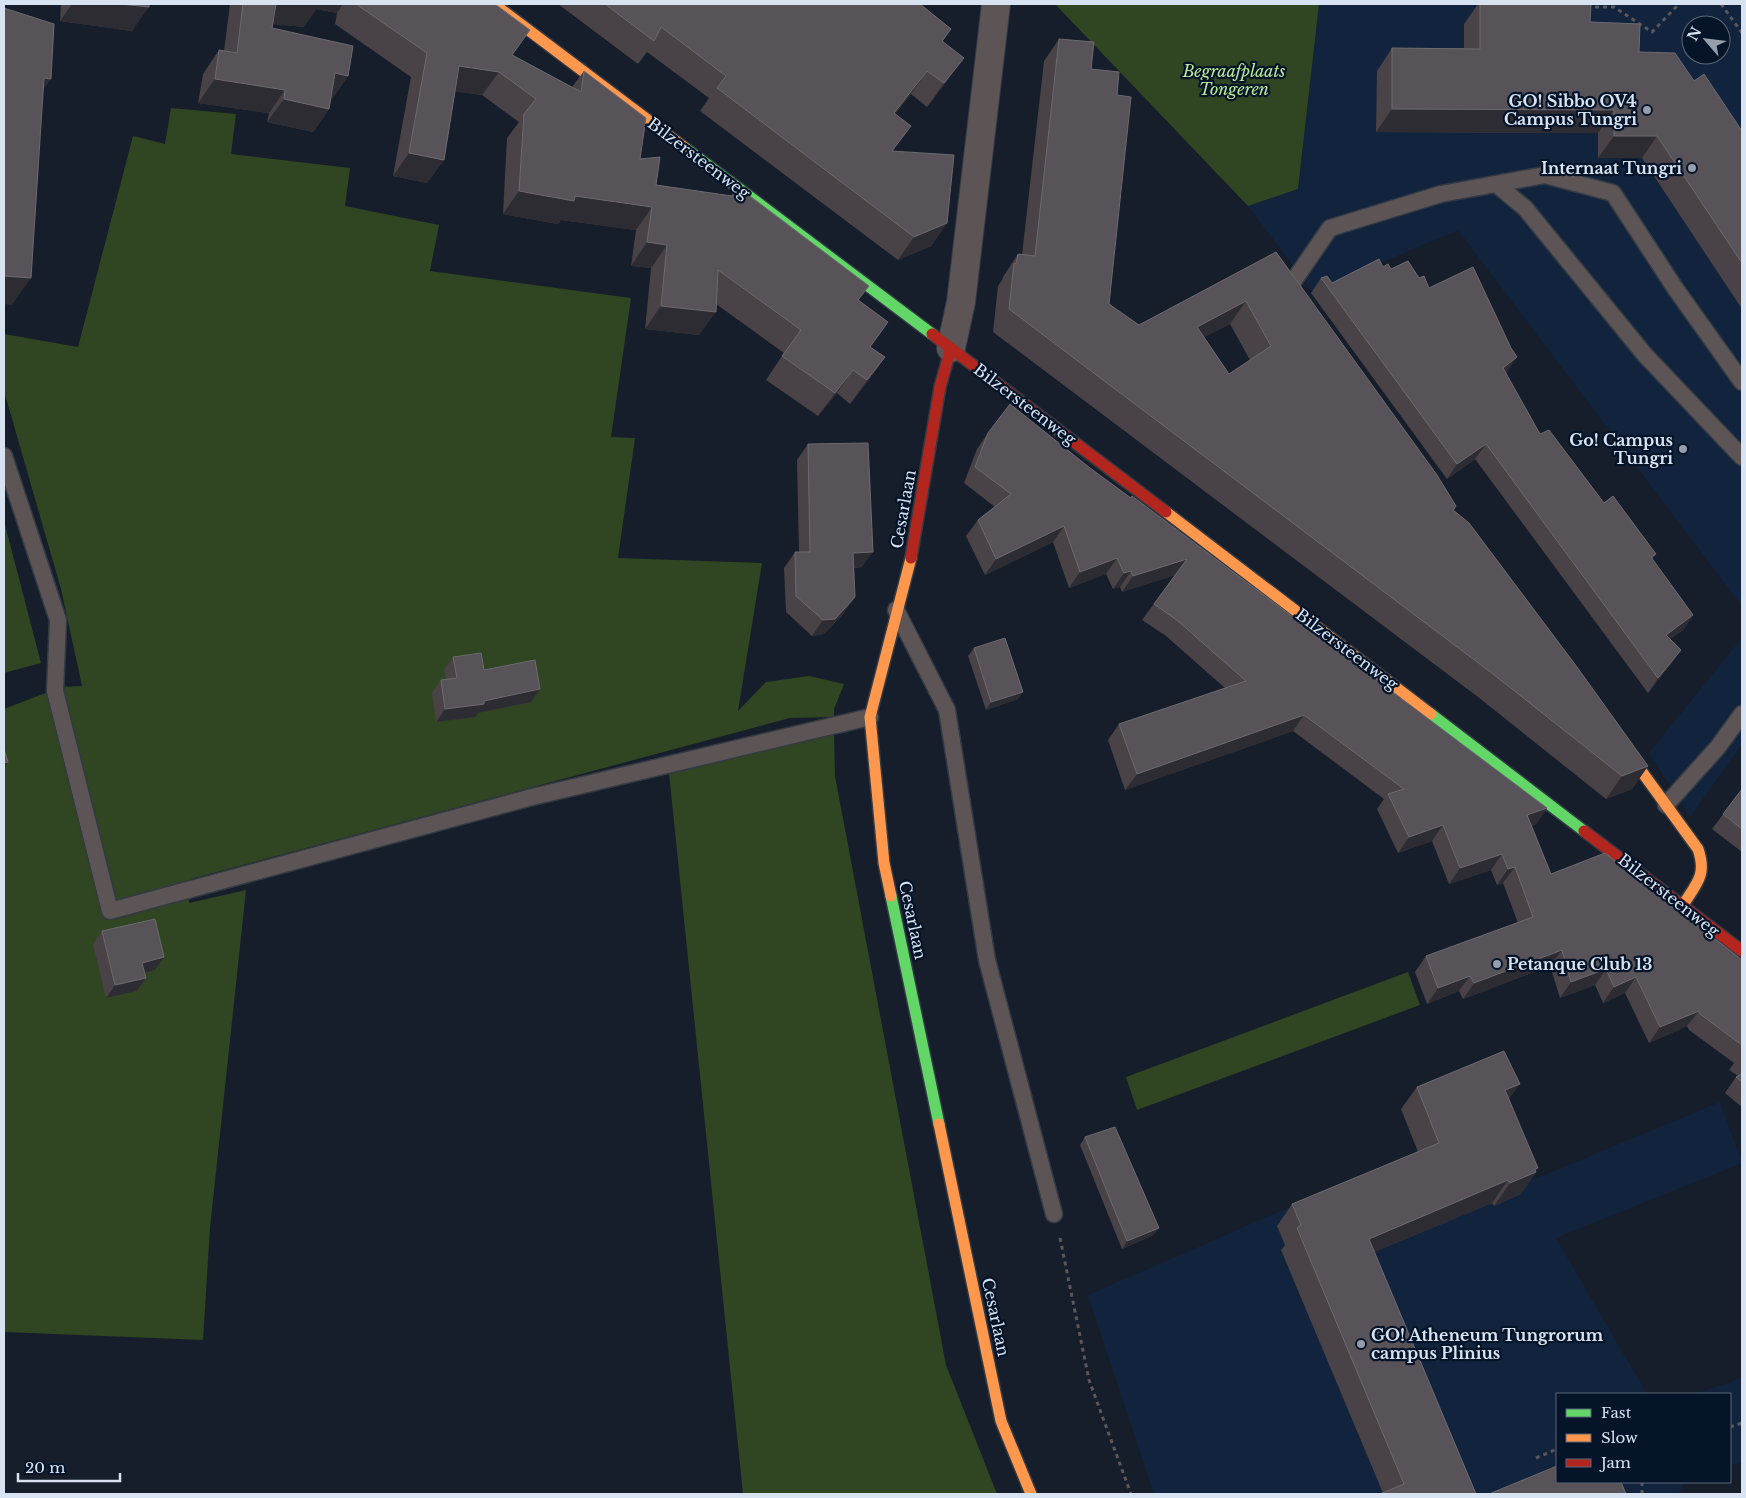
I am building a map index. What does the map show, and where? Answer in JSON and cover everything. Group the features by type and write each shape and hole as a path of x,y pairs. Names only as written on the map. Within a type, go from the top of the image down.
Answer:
{"main road":[{"name":"Bilzersteenweg","path":"494,4 952,348 1742,951"},
{"name":"Cesarlaan","path":"952,348 940,386 914,546 896,609 870,717 884,863 888,883 1001,1421 1031,1494"},
{"path":"1613,732 1698,848 1703,864 1699,880 1683,905"}],"street":[{"path":"952,348 961,302 996,4"}],"lane":[{"path":"1291,293 1330,228 1441,194 1545,175 1612,193 1675,288 1742,382"},
{"path":"1496,184 1525,208 1645,355 1742,457"},
{"path":"4,456 58,620 55,691 110,911 532,797 870,717"},
{"path":"896,609 947,710 987,960 1054,1214"},
{"path":"1666,805 1718,747 1742,714"}],"path":[{"path":"1585,7 1614,8 1652,32 1679,4"},
{"path":"1721,4 1742,33"},
{"path":"1054,1214 1089,1380 1131,1494"},
{"path":"1536,1458 1556,1449"}],"shaded area":[{"name":"Go! Campus Tungri","path":"1319,4 1742,4 1742,606 1458,230 1313,292 1248,206 1298,189"},
{"path":"1742,638 1742,744 1690,817 1649,753"},
{"name":"GO! Atheneum Tungrorum campus Plinius","path":"1720,1102 1742,1163 1556,1238 1646,1393 1556,1393 1556,1483 1685,1483 1678,1494 1154,1494 1088,1295 1508,1112 1535,1179"},
{"path":"1742,1378 1742,1462 1731,1466 1731,1393 1698,1393"}],"green space":[{"name":"Begraafplaats Tongeren","path":"1055,4 1319,4 1298,189 1248,206"},
{"path":"171,108 236,114 231,154 350,168 345,206 439,225 430,271 631,298 611,437 635,438 618,558 762,563 738,711 766,682 809,676 844,684 834,709 834,717 790,718 191,879 189,903 246,890 210,1228 203,1340 4,1332 4,709 61,687 82,686 61,589 4,391 4,334 78,347 133,136 165,144"},
{"path":"4,521 41,663 4,673"},
{"path":"834,732 835,776 946,1365 997,1494 743,1494 669,773"},
{"path":"1408,972 1420,1005 1137,1110 1126,1077"}],"building":[{"path":"121,4 149,4 149,7"},
{"path":"243,4 276,4 272,28 353,46 348,76 335,73 329,109 284,99 285,90 215,79 219,50 237,53"},
{"path":"356,4 495,4 530,30 512,55 581,92 584,71 646,118 640,159 660,157 656,185 732,196 738,187 869,286 858,300 888,322 870,347 885,357 867,380 853,370 835,393 782,356 801,330 718,270 716,312 661,306 667,245 647,242 652,207 575,196 574,201 519,191 524,114 536,99 499,72 459,66 444,160 409,153 427,53"},
{"path":"605,4 920,4 951,29 942,41 964,58 944,83 927,71 894,113 911,126 892,151 954,155 947,223 914,237 717,88 726,76 661,27 654,41"},
{"name":"Internaat Tungri","path":"1480,4 1591,4 1590,22 1640,24 1639,52 1675,53 1681,65 1683,65 1694,81 1704,74 1742,131 1742,263 1657,136 1614,136 1614,110 1392,109 1392,48 1480,49"},
{"path":"4,8 54,24 51,79 44,78 31,278 4,276"},
{"path":"1059,39 1094,42 1091,69 1119,72 1117,95 1131,97 1109,304 1139,325 1276,252 1437,475 1456,506 1453,510 1469,523 1577,667 1648,766 1622,776 1493,674 1009,309 1014,263 1016,264 1018,254 1035,256","holes":["1246,301 1271,346 1229,374 1197,327"]},
{"path":"1379,259 1383,267 1388,264 1391,269 1408,261 1419,278 1424,276 1429,288 1473,267 1517,357 1503,368 1540,434 1549,430 1604,503 1613,496 1656,554 1651,557 1693,615 1666,635 1681,650 1658,678 1486,444 1457,464 1321,278 1327,276 1332,283"},
{"path":"1010,404 1090,468 1131,498 1132,496 1547,808 1527,815 1551,874 1605,853 1742,960 1742,1045 1700,1014 1699,1011 1660,1027 1636,977 1614,987 1606,969 1571,982 1562,950 1474,983 1470,976 1438,988 1426,956 1533,917 1515,867 1508,869 1502,854 1460,868 1443,825 1409,837 1388,794 1404,789 1304,715 1137,774 1119,724 1246,681 1178,621 1154,604 1187,559 1133,576 1131,571 1124,573 1117,558 1080,572 1064,526 996,559 978,520 1011,494 975,467 988,433"},
{"path":"868,443 873,552 853,553 855,597 835,619 823,620 796,596 795,552 810,552 808,444"},
{"path":"1005,638 1023,692 991,702 974,648"},
{"path":"481,653 484,670 535,660 540,689 484,701 484,704 445,709 441,680 457,678 453,657"},
{"path":"4,749 8,762 4,763"},
{"path":"1742,789 1742,829 1723,814"},
{"path":"155,919 164,957 142,963 146,978 115,985 102,931"},
{"path":"1504,1051 1520,1084 1505,1090 1538,1168 1535,1169 1536,1172 1510,1183 1508,1180 1369,1239 1476,1494 1380,1494 1404,1484 1297,1228 1301,1225 1292,1204 1439,1143 1417,1087"},
{"path":"1742,1074 1742,1082 1736,1077"},
{"path":"1115,1127 1159,1228 1127,1241 1085,1137"},
{"path":"1556,1466 1556,1483 1621,1483 1626,1494 1489,1494"}],"traffic: fast":[{"path":"685,148 932,334"},
{"path":"1431,714 1584,831"},
{"path":"891,896 939,1124"}],"traffic: slow":[{"path":"494,4 685,148"},
{"path":"1166,512 1431,714"},
{"path":"891,896 884,863 870,717 911,558"},
{"path":"1621,743 1698,849 1701,858 1701,872 1683,905"},
{"path":"939,1124 1001,1421 1031,1494"}],"traffic: jam":[{"path":"932,334 1166,512"},
{"path":"911,558 940,387 951,348"},
{"path":"1584,831 1742,951"}],"place":[{"name":"GO! Sibbo OV4 Campus Tungri","path":"1647,110"},
{"name":"Internaat Tungri","path":"1692,168"},
{"name":"Go! Campus Tungri","path":"1683,449"},
{"name":"Petanque Club 13","path":"1497,964"},
{"name":"GO! Atheneum Tungrorum campus Plinius","path":"1361,1344"}]}
